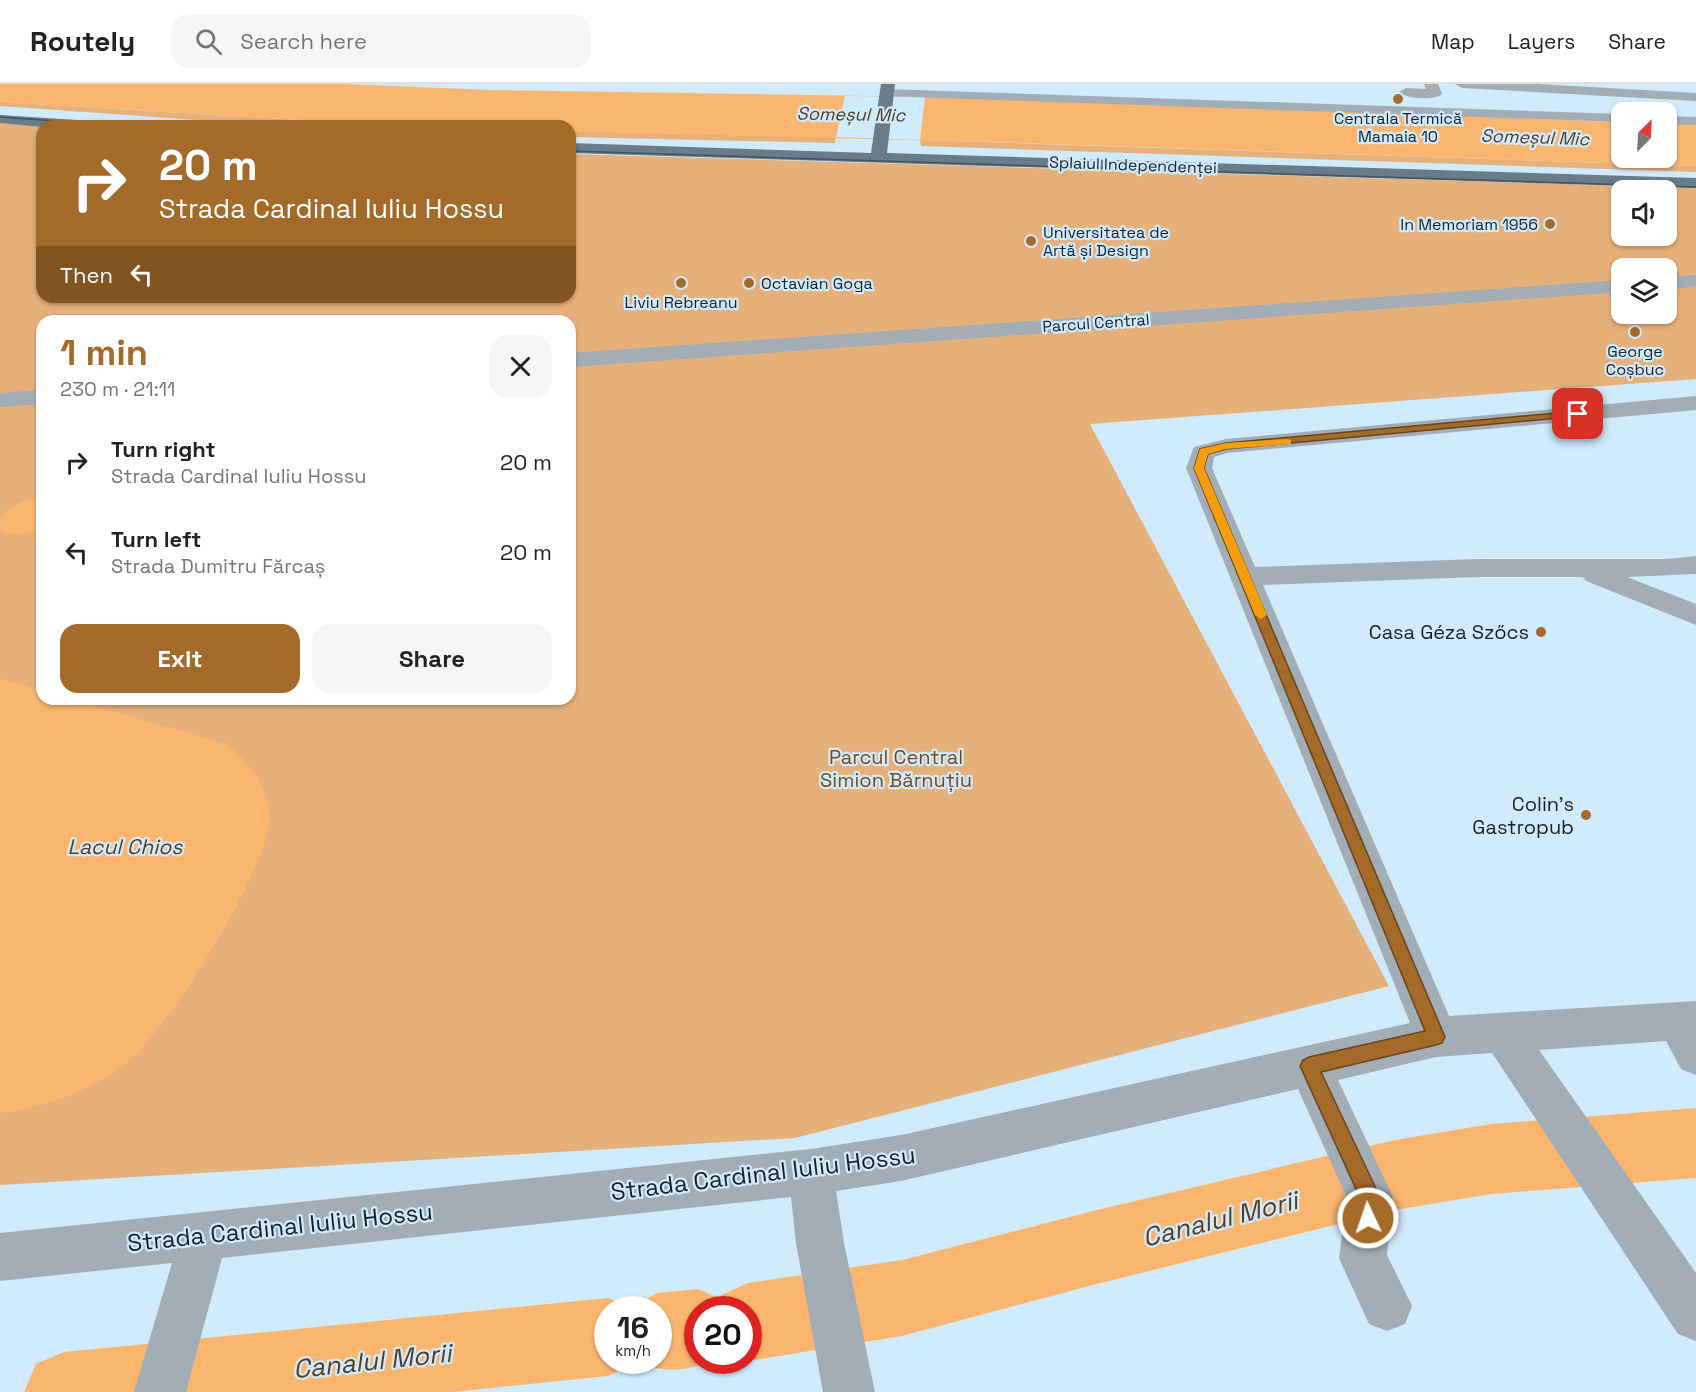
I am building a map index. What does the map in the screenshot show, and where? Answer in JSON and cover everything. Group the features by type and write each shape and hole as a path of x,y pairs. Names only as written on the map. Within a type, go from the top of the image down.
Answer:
{"main road":[{"path":"879,148 886,92"},
{"path":"0,119 36,122"},
{"name":"Splaiul Independenței","path":"576,148 879,148 1696,183"}],"street":[{"path":"1386,91 1436,94 1431,84"},
{"path":"1462,84 1696,97"},
{"path":"886,92 1074,91 1248,99 1421,111 1611,118"},
{"path":"1406,92 1421,111"},
{"path":"1677,120 1696,121"},
{"path":"1677,282 1696,281"},
{"name":"Parcul Central","path":"576,360 1611,287"},
{"path":"0,400 36,397"},
{"path":"1436,1037 1199,468 1203,452 1226,446 1696,403"},
{"path":"1245,577 1477,568 1668,568 1696,565"},
{"path":"1578,568 1696,615"},
{"path":"1502,1032 1696,1316"},
{"name":"Strada Cardinal Iuliu Hossu","path":"0,1257 811,1172 901,1158 1436,1037 1502,1032 1690,1032"},
{"path":"1309,1066 1370,1197 1363,1258 1388,1306"},
{"path":"811,1172 819,1243 846,1381"},
{"path":"160,1392 204,1234"}],"green space":[{"path":"0,102 299,120 195,120 0,106"},
{"name":"Parcul Central Simion Bărnuțiu","path":"0,123 36,126 36,303 576,303 576,154 1611,185 1611,246 1677,246 1677,187 1696,188 1696,379 1090,424 1389,986 795,1138 0,1185"},
{"path":"576,131 836,137 835,143 576,137"},
{"path":"920,140 1611,163 1611,168 1696,166 1696,172 921,146"}],"water":[{"name":"Someșul Mic","path":"0,84 347,84 490,90 934,97 1611,122 1611,163 1018,143 576,131 576,120 299,120 0,102"},
{"path":"1677,123 1696,124 1696,166 1677,165"},
{"path":"36,498 36,531 17,535 1,530 0,518 13,506"},
{"name":"Lacul Chios","path":"0,679 36,689 36,705 91,705 227,744 257,777 266,797 269,820 264,843 235,909 190,984 146,1043 116,1071 85,1088 34,1107 0,1113"}],"pier":[{"path":"845,96 925,97 920,140 836,137"}],"waterway":[{"name":"Canalul Morii","path":"762,1320 902,1298 1097,1247 1395,1175 1491,1159 1696,1143"},
{"name":"Canalul Morii","path":"672,1331 684,1329"},
{"name":"Canalul Morii","path":"64,1392 594,1338"}],"tram line":[{"path":"0,117 42,120"},
{"path":"576,151 1696,187"}],"slow traffic":[{"path":"1261,615 1199,468 1203,452 1226,446 1287,442"}],"place":[{"name":"Centrala Termică Mamaia 10","path":"1398,99"},
{"name":"In Memoriam 1956","path":"1550,224"},
{"name":"Universitatea de Artă și Design","path":"1031,241"},
{"name":"Liviu Rebreanu","path":"681,283"},
{"name":"Octavian Goga","path":"749,283"},
{"name":"George Coșbuc","path":"1635,332"},
{"name":"Casa Géza Szőcs","path":"1541,632"},
{"name":"Colin's Gastropub","path":"1586,815"}],"route":[{"path":"1368,1218 1370,1197 1309,1066 1436,1037 1397,938 1199,468 1203,452 1226,446 1578,414"}]}
